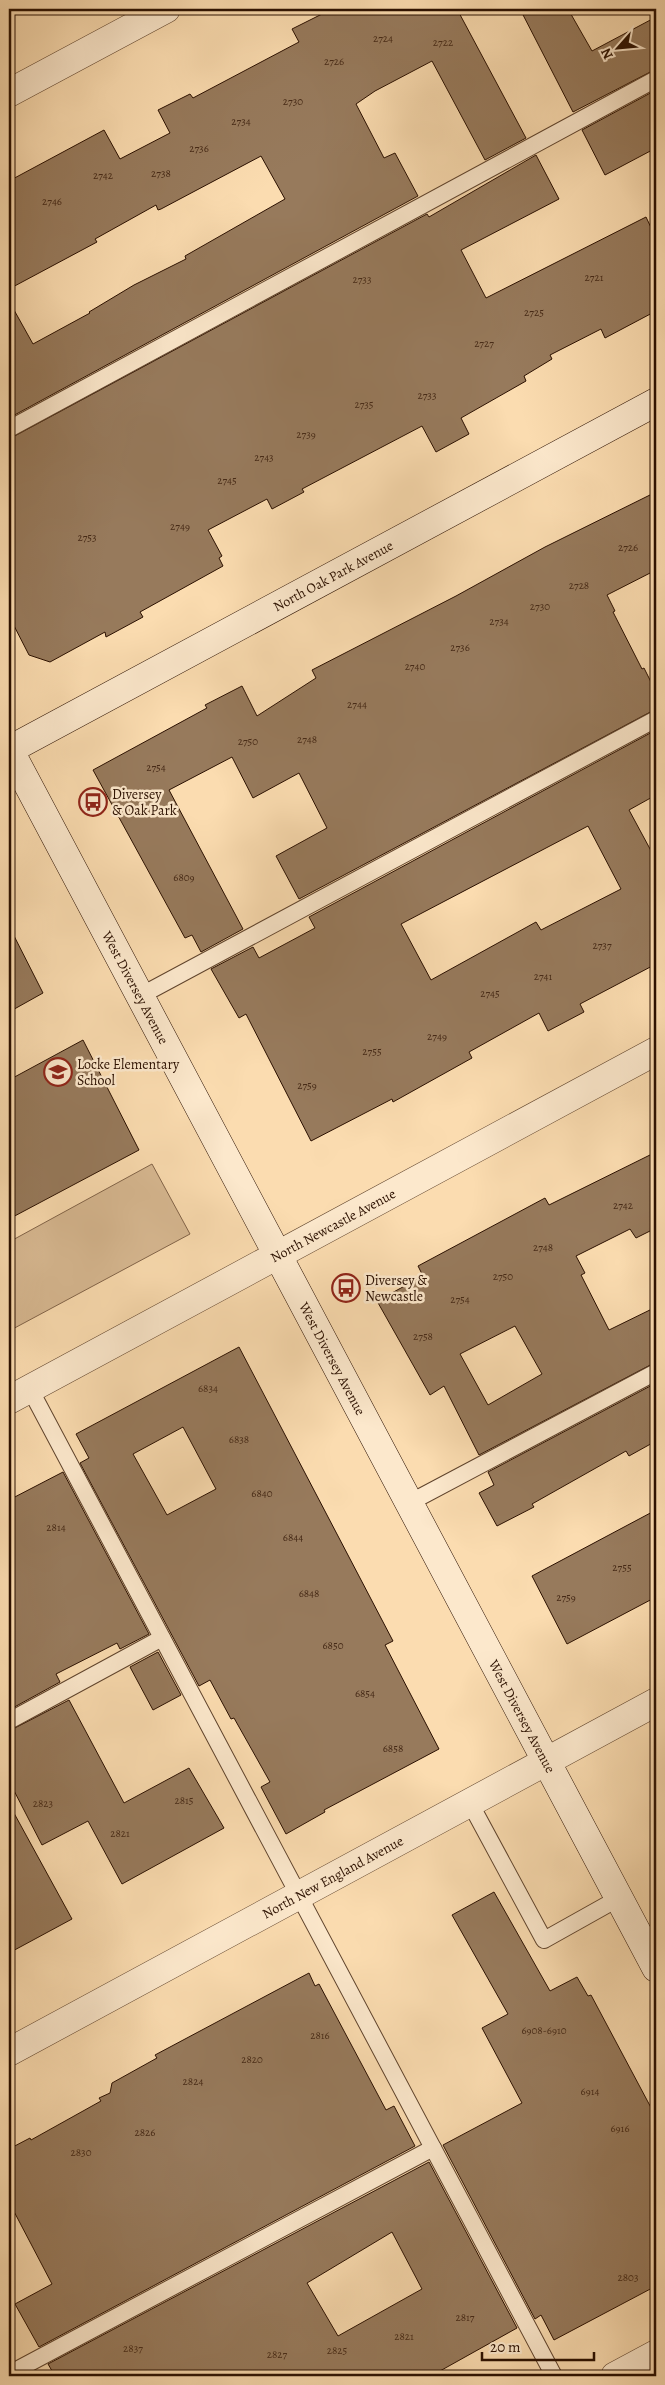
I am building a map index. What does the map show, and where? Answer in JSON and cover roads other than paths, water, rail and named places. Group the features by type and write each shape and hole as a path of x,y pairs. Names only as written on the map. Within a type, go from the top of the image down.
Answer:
{"street":[{"path":"9,93 166,9"},
{"name":"North Oak Park Avenue","path":"9,750 656,402"},
{"name":"West Diversey Avenue","path":"9,750 656,1968"},
{"name":"North Newcastle Avenue","path":"20,1395 656,1051"},
{"name":"North New England Avenue","path":"9,2052 656,1702"},
{"path":"615,2376 656,2354"}],"lane":[{"path":"9,428 656,79"},
{"path":"140,996 656,719"},
{"path":"410,1503 656,1372"},
{"path":"20,1395 162,1638 554,2376"},
{"path":"9,1721 162,1638"},
{"path":"470,1803 544,1940 619,1898"},
{"path":"9,2374 433,2148"}],"place":[{"name":"Diversey & Oak Park","path":"93,802"},
{"name":"Locke Elementary School","path":"58,1072"},
{"name":"Diversey & Newcastle","path":"346,1288"}]}
